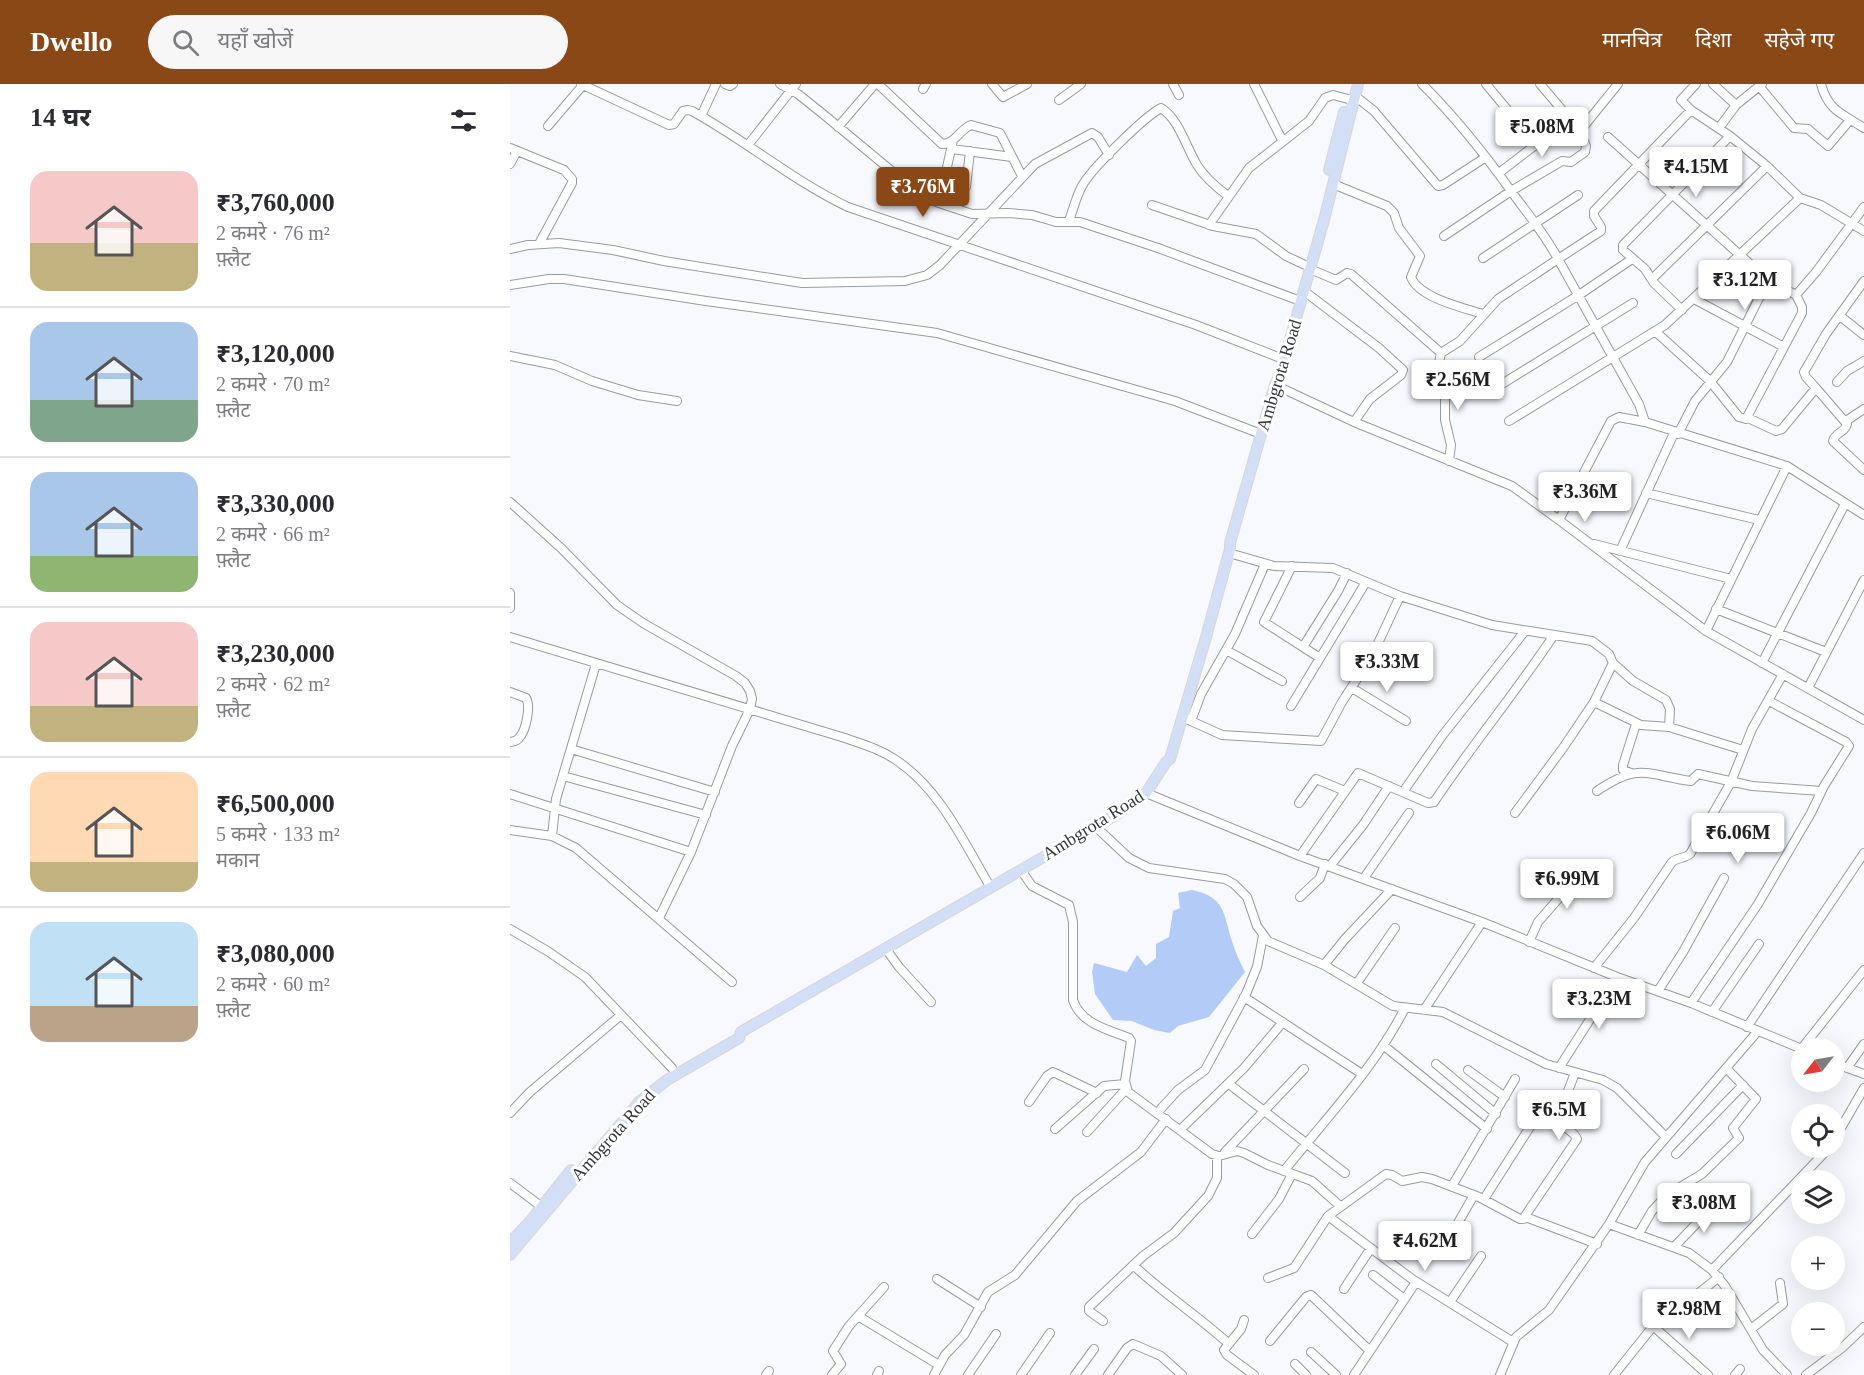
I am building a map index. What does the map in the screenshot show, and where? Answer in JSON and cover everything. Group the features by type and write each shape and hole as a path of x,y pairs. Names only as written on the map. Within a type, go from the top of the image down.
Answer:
{"main road":[{"path":"1276,382 1278,357 1295,300 1308,267 1351,98 1352,84"},
{"name":"Ambgrota Road","path":"510,1254 643,1098 672,1076 739,1038 741,1032 1096,827 1146,793 1170,759 1186,719 1229,550 1333,184 1351,98 1358,84"},
{"path":"1166,762 1173,723 1220,565 1226,548 1229,550"},
{"path":"510,1244 599,1137 642,1090 672,1068 735,1032 741,1032"}],"street":[{"path":"701,116 717,84"},
{"path":"725,84 730,86 733,84"},
{"path":"780,84 794,87 838,127 911,187 939,203 972,214 1032,215 1056,222 1080,222 1158,248 1295,300"},
{"path":"838,127 876,84 939,143 952,144 970,151 1012,157"},
{"path":"992,84 1003,97 1028,84"},
{"path":"1059,100 1081,84"},
{"path":"1173,84 1179,94"},
{"path":"1254,84 1282,140"},
{"path":"1486,84 1520,125"},
{"path":"1444,236 1511,191 1562,161 1571,162 1585,152 1586,148 1580,131 1540,84"},
{"path":"1580,131 1617,84"},
{"path":"1696,84 1681,100 1691,110 1730,136 1767,166 1800,198 1814,201 1864,231"},
{"path":"1713,84 1736,105"},
{"path":"1821,84 1828,103 1864,128"},
{"path":"548,126 582,85 669,125 674,124 686,110 701,116 831,199 864,213 1196,325 1278,357"},
{"path":"1427,85 1486,156 1535,222 1579,295 1641,409 1645,422"},
{"path":"1719,128 1736,105 1761,85 1794,128 1808,129 1828,146 1850,120"},
{"path":"748,145 794,87"},
{"path":"1209,225 1249,168 1309,121 1327,97 1333,95 1351,98 1374,111 1438,186 1443,186 1486,156"},
{"path":"1069,221 1082,185 1090,174 1161,108 1167,112 1181,133 1202,173 1228,196"},
{"path":"1449,461 1451,445 1445,420 1445,394 1439,363 1441,353 1460,341 1498,299 1601,231 1602,227 1594,216 1594,211 1691,110"},
{"path":"939,203 952,144 963,129 971,125 994,130 1004,137 1022,176"},
{"path":"510,249 559,243 613,250 664,261 802,283 905,281 931,273 960,245 1022,176 1042,159 1092,133 1098,137 1110,155"},
{"path":"1682,310 1645,269 1622,248 1624,242 1730,136"},
{"path":"1608,137 1768,280 1796,296 1802,310 1748,418"},
{"path":"1499,173 1542,140"},
{"path":"510,164 513,149 564,170 572,179 572,183 539,244"},
{"path":"966,187 970,151"},
{"path":"1652,279 1767,166"},
{"path":"1333,184 1373,199 1393,211 1399,228 1420,256 1411,277 1418,287 1448,303 1483,314"},
{"path":"1483,258 1578,195"},
{"path":"1509,421 1612,356 1656,332 1800,198"},
{"path":"1152,205 1209,225 1256,234 1286,256 1336,280 1340,280 1345,273 1351,273 1441,353"},
{"path":"1796,296 1864,207"},
{"path":"1479,357 1632,259"},
{"path":"510,285 564,279 937,333 1175,402 1261,434"},
{"path":"1620,551 1676,433 1695,401 1727,362 1768,280"},
{"path":"1864,280 1819,344 1804,372 1846,421 1846,428 1834,437 1833,441 1864,470"},
{"path":"1304,291 1379,348 1403,370 1401,375 1370,399 1354,422"},
{"path":"1694,299 1784,346"},
{"path":"1489,392 1634,303"},
{"path":"1840,316 1864,335"},
{"path":"1656,332 1710,381 1744,420 1748,418 1776,431 1781,431 1816,388"},
{"path":"510,356 555,365 592,381 638,395 678,401"},
{"path":"1837,382 1847,371 1864,361"},
{"path":"1276,382 1354,422 1512,486 1706,631 1864,720"},
{"path":"1846,421 1864,409"},
{"path":"1559,520 1611,421 1619,417 1645,422 1787,466 1864,515"},
{"path":"1706,631 1787,466"},
{"path":"1647,493 1759,520"},
{"path":"510,502 618,605 643,623 727,671 745,683 750,691 752,699 750,708 732,746 691,852 659,918"},
{"path":"1762,663 1845,504"},
{"path":"1589,543 1731,579"},
{"path":"1229,550 1279,567 1326,567 1347,573 1400,596 1492,625 1597,643 1609,654 1613,663 1633,681 1666,700 1670,709 1669,727"},
{"path":"1265,564 1226,650 1186,719 1222,735 1319,742 1322,740 1342,702 1373,654 1400,596"},
{"path":"1292,566 1264,622 1320,658"},
{"path":"1303,647 1347,573"},
{"path":"1808,688 1864,580"},
{"path":"1291,705 1366,582"},
{"path":"510,593 510,608"},
{"path":"1716,609 1826,652"},
{"path":"1403,792 1448,729 1526,631"},
{"path":"1299,856 1358,773 1428,803 1434,802 1469,749 1516,690 1554,635"},
{"path":"510,638 871,746 895,759 917,776 936,796 991,888"},
{"path":"1226,650 1282,681"},
{"path":"1515,813 1594,702 1613,663"},
{"path":"552,836 554,808 596,664"},
{"path":"1594,968 1634,918 1672,862 1677,858 1688,856 1731,782 1752,729 1784,674"},
{"path":"1352,688 1406,721"},
{"path":"510,692 526,698 529,708 521,736 510,742"},
{"path":"1690,1003 1758,904 1848,748 1849,744 1772,694"},
{"path":"1594,702 1636,724 1669,727 1743,750"},
{"path":"1631,773 1623,770 1623,765 1636,724"},
{"path":"571,749 715,792"},
{"path":"1597,791 1616,778 1631,773 1651,773 1691,781 1698,774 1752,786 1821,792"},
{"path":"563,776 706,815"},
{"path":"1299,803 1316,779 1345,791"},
{"path":"1300,897 1320,878 1328,865 1363,825 1389,786"},
{"path":"1146,793 1299,856 1482,922 1791,1044"},
{"path":"510,794 691,852"},
{"path":"1364,878 1409,813"},
{"path":"1096,827 1130,858 1149,868 1225,879 1234,884 1247,897 1257,926 1268,940 1324,965 1385,1002 1405,1008 1443,1012 1541,1062 1603,1080 1617,1088 1666,1137"},
{"path":"1701,834 1739,851 1756,827"},
{"path":"510,830 552,836 563,840 659,918 732,982"},
{"path":"1747,1027 1864,853"},
{"path":"1529,942 1538,922 1586,867"},
{"path":"1021,870 1032,886 1065,902 1071,909 1073,1000 1076,1008 1085,1019 1131,1041 1125,1086 1087,1132"},
{"path":"1658,991 1724,878"},
{"path":"1324,965 1392,889"},
{"path":"1424,1010 1482,922"},
{"path":"1357,983 1395,928"},
{"path":"510,929 585,977 672,1068"},
{"path":"1157,1113 1178,1090 1205,1070 1244,997 1257,967 1263,936"},
{"path":"1712,1012 1759,944"},
{"path":"886,949 931,1002"},
{"path":"1811,1038 1864,970"},
{"path":"1559,1068 1617,977"},
{"path":"1244,997 1362,1074"},
{"path":"1252,1233 1279,1199 1288,1172 1307,1142 1350,1092 1383,1045 1405,1008"},
{"path":"511,1108 621,1015"},
{"path":"1180,1130 1229,1084 1283,1022"},
{"path":"1500,1375 1519,1333 1536,1323 1549,1310 1597,1244 1640,1169 1758,1031"},
{"path":"1864,1044 1847,1068 1864,1074"},
{"path":"1383,1045 1487,1128"},
{"path":"1436,1064 1496,1114"},
{"path":"1638,1235 1652,1211 1667,1195 1702,1174 1738,1139 1739,1136 1733,1128 1756,1099 1726,1068"},
{"path":"1103,1321 1089,1311 1089,1307 1133,1265 1173,1233 1208,1196 1218,1174 1220,1155 1304,1069"},
{"path":"1468,1070 1505,1097"},
{"path":"1029,1102 1047,1076 1053,1072 1097,1093"},
{"path":"1557,1122 1557,1116 1575,1073"},
{"path":"1452,1186 1515,1079"},
{"path":"1229,1084 1345,1173"},
{"path":"1676,1154 1743,1084"},
{"path":"1055,1129 1108,1085 1125,1086 1180,1130 1220,1155 1237,1150 1312,1181 1340,1206"},
{"path":"1845,1121 1864,1088"},
{"path":"934,1375 939,1365 964,1335 988,1292 1008,1281 1021,1269 1077,1201 1141,1152 1166,1119"},
{"path":"1484,1199 1535,1119 1557,1122 1575,1135 1576,1139 1523,1220"},
{"path":"1712,1270 1819,1158"},
{"path":"1268,1278 1294,1268 1328,1216 1386,1174 1402,1181 1427,1178 1452,1186 1484,1199 1523,1220 1528,1218 1597,1244"},
{"path":"510,1183 542,1207"},
{"path":"1451,1235 1474,1195"},
{"path":"1674,1247 1716,1203"},
{"path":"1328,1216 1416,1282 1513,1342"},
{"path":"1609,1224 1674,1247 1696,1257 1712,1270 1719,1277 1767,1355 1788,1375"},
{"path":"1344,1289 1371,1248"},
{"path":"1450,1302 1482,1256"},
{"path":"1133,1265 1229,1344"},
{"path":"1373,1275 1404,1299"},
{"path":"1614,1375 1678,1295 1690,1300 1719,1277"},
{"path":"937,1280 981,1307"},
{"path":"1354,1375 1416,1282"},
{"path":"1751,1329 1783,1304 1780,1283"},
{"path":"832,1375 841,1364 832,1351 858,1316 884,1287"},
{"path":"1270,1341 1306,1297 1311,1295 1370,1351"},
{"path":"858,1316 939,1365"},
{"path":"1244,1320 1224,1350 1254,1375"},
{"path":"1653,1326 1708,1375"},
{"path":"1806,1375 1843,1347 1864,1327"},
{"path":"1022,1375 1050,1333"},
{"path":"968,1375 996,1334"},
{"path":"1108,1375 1127,1348 1133,1344 1161,1356 1182,1375"},
{"path":"1076,1375 1094,1349"},
{"path":"1311,1352 1336,1375"},
{"path":"1295,1364 1306,1375"},
{"path":"1238,1375 1244,1367"}],"water":[{"path":"1192,890 1211,897 1221,908 1245,972 1209,1017 1178,1026 1170,1033 1154,1030 1132,1021 1113,1020 1095,994 1092,972 1094,963 1127,972 1137,955 1146,966 1156,958 1156,944 1169,937 1173,911 1180,908 1178,893"}]}
